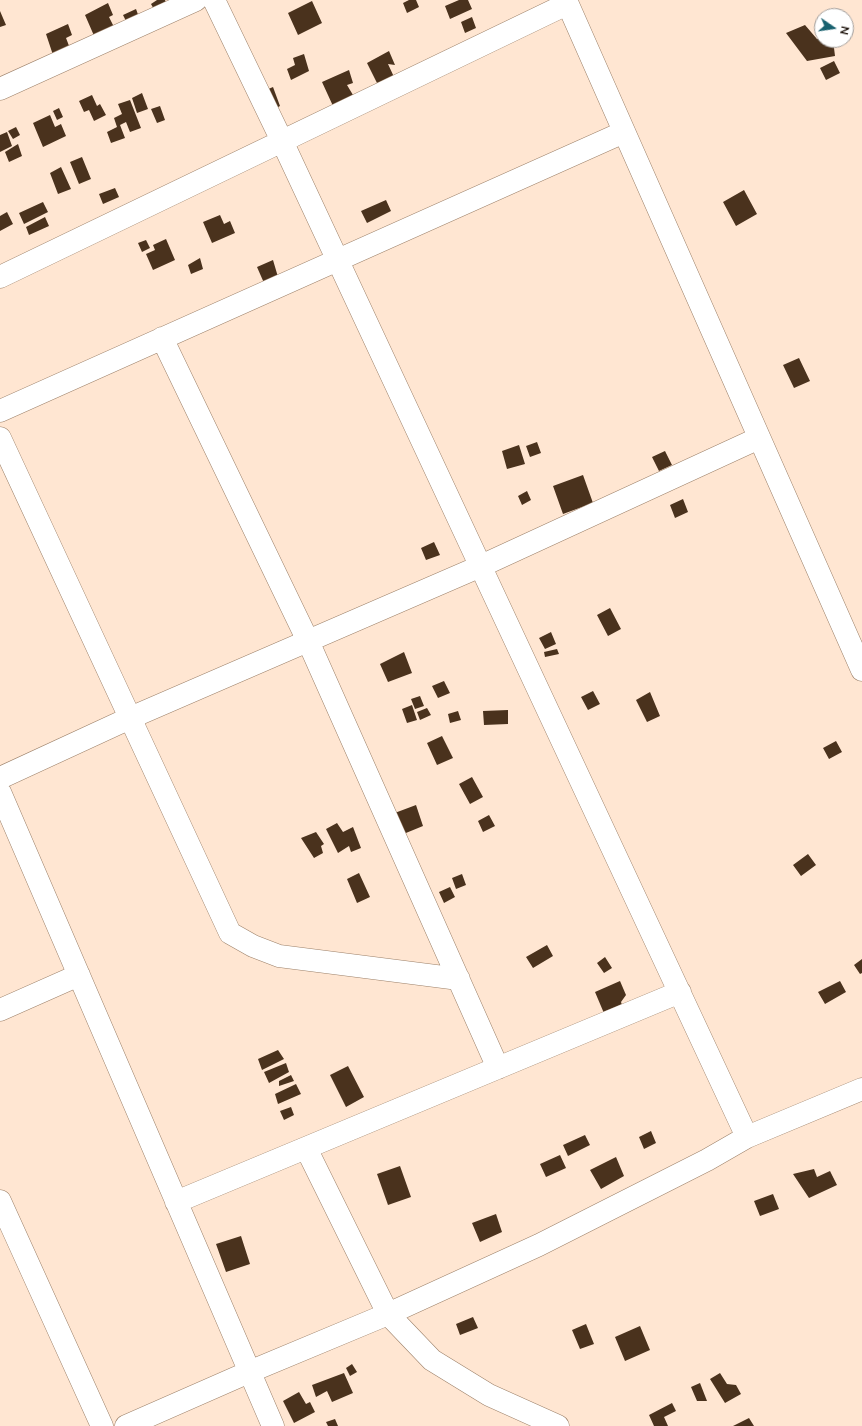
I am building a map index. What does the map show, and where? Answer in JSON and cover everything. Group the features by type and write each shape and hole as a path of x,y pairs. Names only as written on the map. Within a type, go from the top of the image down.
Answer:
{"street":[{"path":"0,89 196,0"},
{"path":"214,0 282,141 748,1137"},
{"path":"0,277 567,2 862,670"},
{"path":"0,411 624,132"},
{"path":"162,338 308,641 498,1068"},
{"path":"0,438 230,933 253,946 279,956 459,979"},
{"path":"0,778 130,718 480,566 759,438"},
{"path":"0,792 273,1426"},
{"path":"0,1010 79,975"},
{"path":"176,1202 680,992"},
{"path":"126,1426 249,1372 388,1314 540,1245 707,1160 748,1137 862,1089"},
{"path":"306,1148 388,1314 432,1360 489,1395 558,1426"},
{"path":"0,1201 102,1426"}],"building":[{"path":"157,0 165,0 168,7 156,13 151,4"},
{"path":"409,0 416,0 419,7 407,13 403,3"},
{"path":"459,0 468,0 472,9 450,19 445,6"},
{"path":"312,1 322,23 298,35 288,13"},
{"path":"108,3 113,15 109,17 115,29 95,38 85,15"},
{"path":"136,9 140,20 128,25 123,15"},
{"path":"0,11 6,25 0,27"},
{"path":"472,17 476,28 465,33 461,22"},
{"path":"68,24 72,35 66,38 71,51 54,58 46,34"},
{"path":"805,25 814,36 814,48 834,48 835,56 807,61 786,33"},
{"path":"389,51 395,65 388,64 394,77 377,83 367,63"},
{"path":"304,54 309,71 291,80 287,69 295,65 293,58"},
{"path":"834,61 840,73 826,80 820,68"},
{"path":"349,70 353,83 347,85 353,95 333,106 322,82"},
{"path":"273,87 280,106 264,115 257,94"},
{"path":"142,93 148,109 137,113 132,98"},
{"path":"92,95 97,106 100,104 106,115 94,121 89,110 84,112 79,101"},
{"path":"130,100 141,128 130,132 126,122 120,125 125,138 111,143 107,132 117,127 114,118 122,114 118,104"},
{"path":"160,106 165,120 157,123 151,109"},
{"path":"59,108 63,117 57,120 53,111"},
{"path":"50,115 55,127 61,124 66,136 43,147 33,123"},
{"path":"16,127 20,135 13,139 8,131"},
{"path":"7,132 12,146 0,152 0,135"},
{"path":"18,144 22,156 9,162 5,152"},
{"path":"82,157 91,179 79,184 70,162"},
{"path":"61,167 71,189 58,194 50,173"},
{"path":"115,188 119,197 103,204 99,194"},
{"path":"744,190 757,214 736,226 723,202"},
{"path":"386,200 391,211 367,223 361,211"},
{"path":"43,202 48,212 24,224 19,213"},
{"path":"7,212 13,224 0,231 0,216"},
{"path":"220,215 224,224 230,221 235,233 212,243 203,222"},
{"path":"45,217 49,226 29,235 26,227"},
{"path":"166,239 175,260 153,270 146,254 155,250 153,245"},
{"path":"146,240 150,248 142,252 138,243"},
{"path":"200,258 203,269 191,274 188,265"},
{"path":"273,260 278,277 264,283 257,267"},
{"path":"799,358 810,381 794,388 783,365"},
{"path":"537,442 541,453 530,457 526,446"},
{"path":"519,445 525,464 507,469 502,451"},
{"path":"665,451 672,465 659,471 652,457"},
{"path":"583,475 593,503 563,514 553,486"},
{"path":"527,491 531,500 522,505 518,496"},
{"path":"683,499 688,512 675,518 670,505"},
{"path":"434,542 440,555 426,560 421,548"},
{"path":"610,608 621,629 608,636 597,615"},
{"path":"551,632 556,644 545,649 539,638"},
{"path":"557,649 559,654 545,657 544,652"},
{"path":"404,652 412,673 388,682 380,664"},
{"path":"444,681 450,693 438,698 432,686"},
{"path":"593,691 600,704 588,710 581,697"},
{"path":"650,692 660,716 647,722 636,700"},
{"path":"420,696 424,706 415,709 411,699"},
{"path":"412,705 417,720 407,723 402,709"},
{"path":"427,708 431,715 420,720 417,712"},
{"path":"508,710 508,724 484,725 483,711"},
{"path":"458,711 461,720 450,723 448,714"},
{"path":"442,736 453,758 437,765 427,743"},
{"path":"836,741 842,752 829,759 823,748"},
{"path":"472,777 483,797 470,804 459,784"},
{"path":"416,805 423,826 401,835 392,814"},
{"path":"489,815 495,826 483,832 478,821"},
{"path":"337,823 343,832 353,827 361,848 351,852 349,846 338,853 326,829"},
{"path":"316,832 324,844 321,846 323,853 314,858 301,838"},
{"path":"808,854 816,865 801,876 793,865"},
{"path":"359,873 370,897 357,903 347,879"},
{"path":"462,874 466,885 456,889 452,878"},
{"path":"450,887 455,897 444,903 439,892"},
{"path":"547,945 553,956 533,968 526,957"},
{"path":"605,957 612,968 604,973 597,963"},
{"path":"862,959 862,973 860,974 854,965"},
{"path":"620,981 626,995 621,1002 624,1011 606,1018 595,992"},
{"path":"840,981 846,992 825,1004 818,992"},
{"path":"278,1050 284,1059 262,1070 258,1059"},
{"path":"286,1063 289,1072 269,1083 264,1072"},
{"path":"348,1066 364,1097 346,1107 330,1075"},
{"path":"291,1075 294,1081 279,1086 279,1081"},
{"path":"296,1084 301,1094 278,1104 275,1094"},
{"path":"291,1107 294,1115 284,1120 280,1111"},
{"path":"651,1131 656,1143 644,1149 639,1137"},
{"path":"585,1135 590,1145 568,1156 563,1145"},
{"path":"560,1155 566,1168 546,1177 540,1164"},
{"path":"616,1157 624,1176 601,1189 590,1170"},
{"path":"400,1166 411,1197 388,1205 377,1174"},
{"path":"814,1169 817,1177 830,1171 837,1185 809,1198 793,1174"},
{"path":"773,1194 779,1209 760,1216 754,1201"},
{"path":"496,1214 502,1232 480,1242 472,1223"},
{"path":"241,1236 250,1264 226,1272 216,1244"},
{"path":"473,1317 478,1328 460,1335 456,1324"},
{"path":"586,1324 594,1344 580,1349 572,1330"},
{"path":"640,1326 650,1350 625,1361 615,1337"},
{"path":"352,1364 357,1372 350,1376 346,1368"},
{"path":"344,1373 353,1393 332,1402 327,1391 316,1397 312,1385"},
{"path":"720,1373 727,1384 736,1385 741,1394 725,1403 710,1379"},
{"path":"700,1383 707,1401 697,1401 691,1387"},
{"path":"299,1392 306,1404 310,1402 315,1412 294,1423 283,1401"},
{"path":"672,1403 676,1411 664,1417 668,1426 654,1426 649,1415"},
{"path":"749,1418 754,1426 733,1426"},
{"path":"335,1419 338,1426 328,1426 326,1422"}]}
